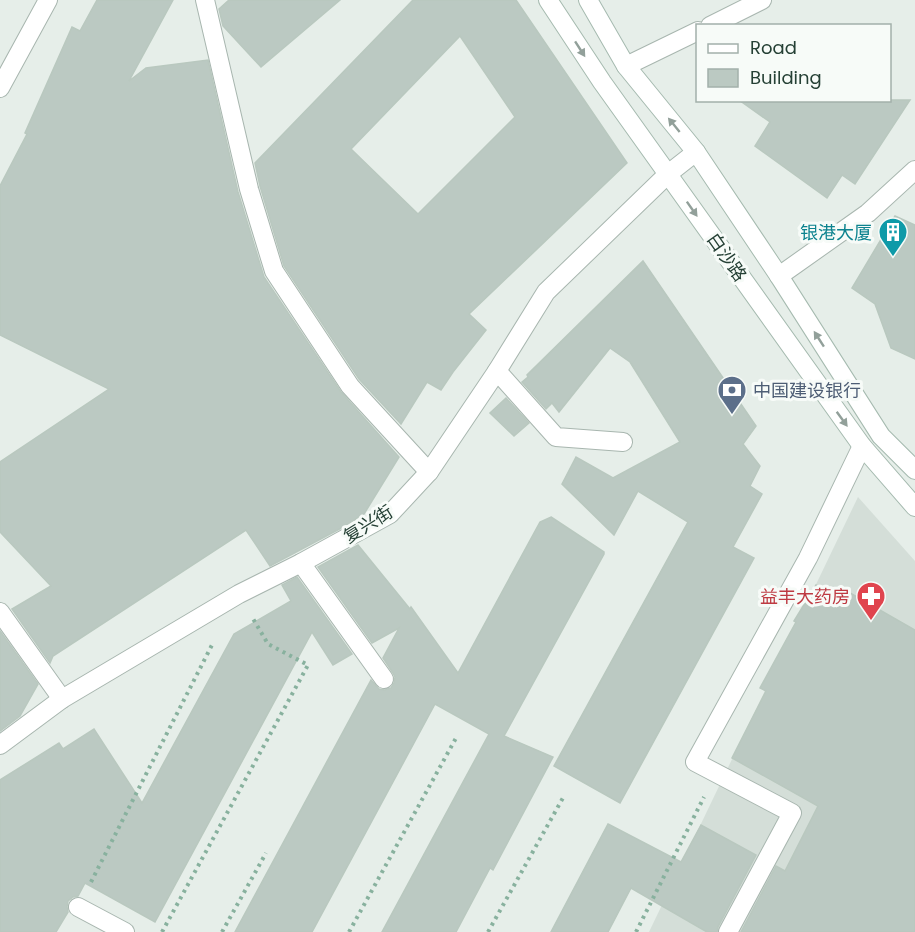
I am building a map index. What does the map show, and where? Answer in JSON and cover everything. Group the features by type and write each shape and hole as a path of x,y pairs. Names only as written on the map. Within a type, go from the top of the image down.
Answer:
{"street":[{"path":"0,88 48,0"},
{"path":"205,0 249,189 274,271 350,386 429,472"},
{"name":"白沙路","path":"548,0 602,82 862,447 915,507"},
{"name":"白沙路","path":"588,0 626,66 696,152 779,276 881,436 915,470"},
{"path":"714,24 762,0"},
{"path":"626,66 696,32"},
{"name":"复兴街","path":"0,745 62,699 239,594 390,514 429,472 497,371 546,292 668,174 696,152"},
{"path":"779,276 868,213 915,170"},
{"path":"497,371 556,437 624,442"},
{"path":"728,932 792,813 695,762 808,558 862,447"},
{"path":"301,563 384,678"},
{"path":"0,612 62,699"},
{"path":"78,907 117,930"}],"path":[{"path":"162,932 308,665 268,644 239,594"},
{"path":"78,907 218,635"},
{"path":"349,932 456,738"},
{"path":"636,932 717,772"},
{"path":"489,932 564,796"},
{"path":"222,932 267,853"}],"shaded area":[{"path":"858,497 915,561 915,932 649,932"}],"building":[{"path":"97,0 173,0 129,81 146,68 208,60 238,192 264,277 341,392 399,457 364,514 345,526 270,566 246,530 53,656 50,663 12,609 51,586 0,532 0,462 109,389 0,335 0,186 27,134 25,133 72,27 80,31"},
{"path":"229,0 340,0 261,67 223,26 219,9"},
{"path":"413,0 516,0 627,163 469,314 486,330 441,390 427,382 401,424 359,379 284,266 255,163","holes":["460,36 515,117 418,214 351,149"]},
{"path":"910,100 855,184 842,175 827,198 755,146 770,122 742,102"},
{"name":"银港大厦","path":"895,216 915,225 915,359 891,348 875,304 852,288"},
{"path":"643,261 756,426 743,444 760,466 750,486 762,494 733,547 754,558 620,803 554,766 688,522 638,491 614,535 562,484 576,457 613,478 680,442 630,362 610,348 559,412 552,403 546,409 522,382"},
{"path":"506,398 529,423 514,436 490,413"},
{"path":"551,517 604,554 504,736 553,757 493,870 490,868 456,932 382,932 489,734 435,704 312,932 235,932 371,680 379,689 385,690 391,688 394,683 395,677 383,658 399,628 372,643 318,567 358,545 410,609 411,607 458,673 540,522"},
{"path":"297,577 352,654 333,665 312,632 155,922 85,883 78,896 68,901 68,912 56,932 0,932 0,780 59,743 63,749 94,729 142,803 234,634 291,601 282,585"},
{"path":"816,585 840,599 845,590 915,630 915,932 741,932 776,866 785,871 818,806 732,758 766,691 760,688 796,622 794,621"},
{"path":"0,631 38,684 20,716 0,731"},
{"path":"608,824 681,862 701,825 756,855 717,932 707,932 631,888 608,932 551,932"}],"place":[{"name":"银港大厦","path":"893,258"},
{"name":"中国建设银行","path":"732,416"},
{"name":"益丰大药房","path":"871,622"}]}
